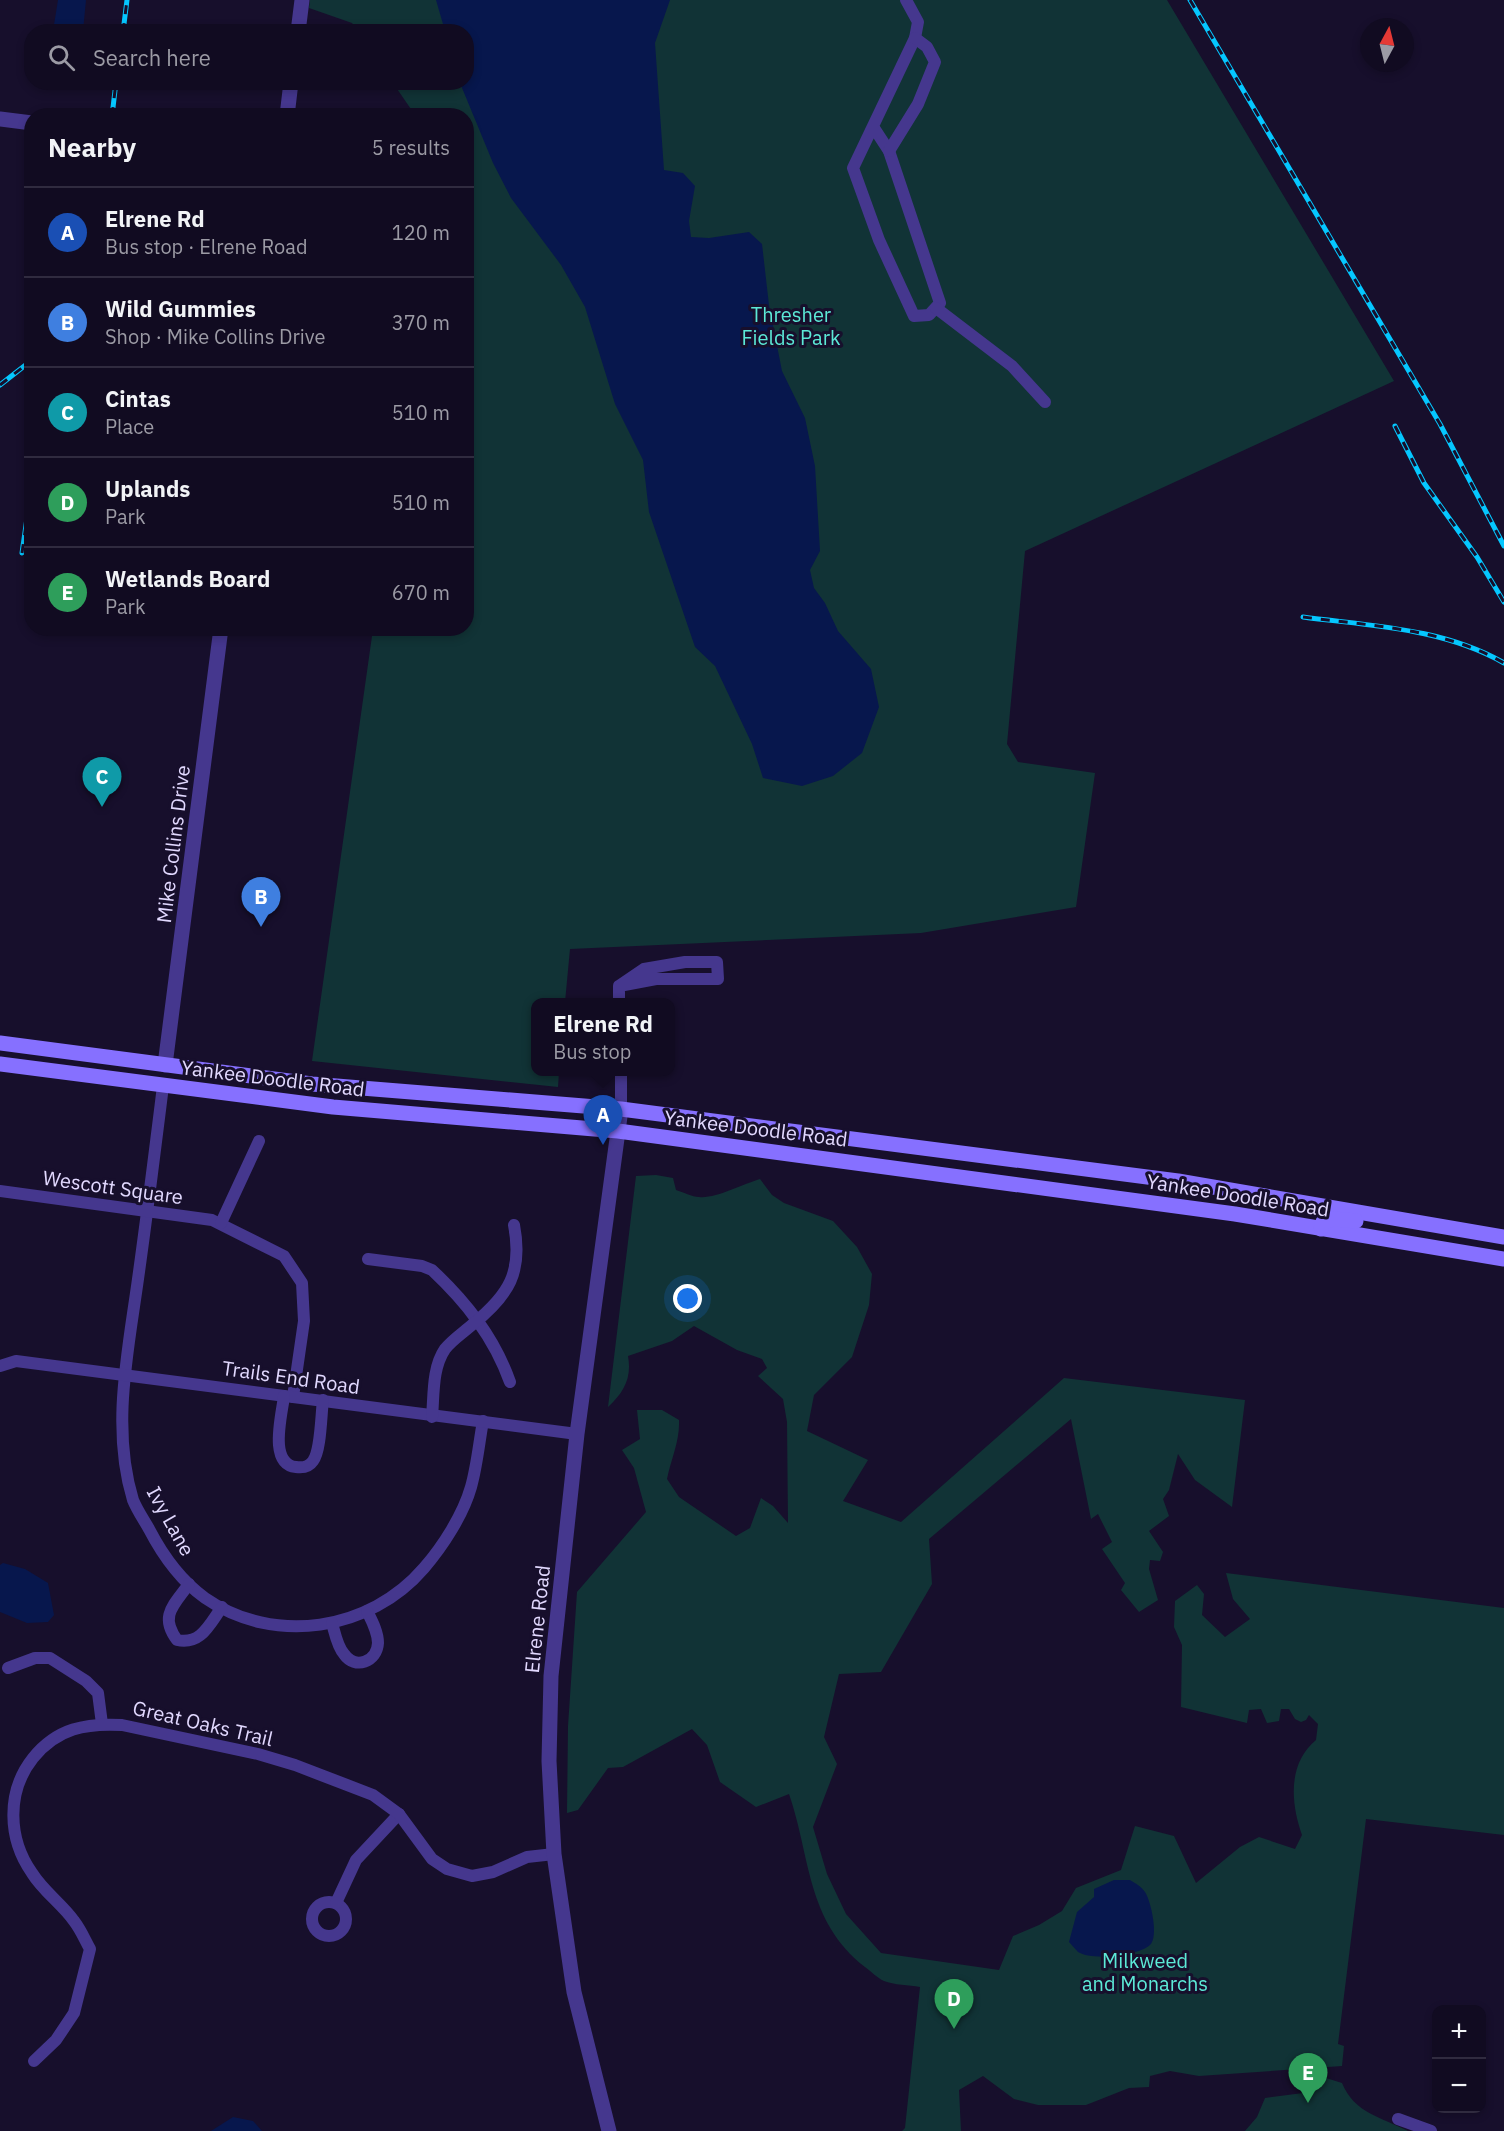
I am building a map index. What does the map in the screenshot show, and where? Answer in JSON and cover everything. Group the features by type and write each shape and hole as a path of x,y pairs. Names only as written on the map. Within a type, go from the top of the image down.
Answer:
{"main road":[{"name":"Yankee Doodle Road","path":"0,1043 312,1084 621,1109 1166,1180 1504,1237"},
{"path":"0,1059 140,1073 165,1065"},
{"name":"Yankee Doodle Road","path":"0,1064 333,1107 618,1131 1115,1197 1504,1259"},
{"path":"163,1086 171,1080 182,1078 267,1085 312,1084"},
{"path":"1115,1197 1120,1191 1284,1213 1299,1211 1305,1203"},
{"path":"1321,1229 1325,1220 1345,1219 1504,1242"}],"street":[{"path":"299,24 302,0"},
{"path":"874,128 889,152 940,303 929,315 914,316 879,240 853,168 915,38 918,22 906,0"},
{"path":"889,152 918,104 934,62 927,47 915,38"},
{"path":"288,108 290,90"},
{"path":"0,119 24,122"},
{"path":"936,308 1012,366 1045,402"},
{"name":"Mike Collins Drive","path":"165,1065 220,636"},
{"path":"685,962 717,962 718,979 656,979 619,986 644,969 685,962"},
{"path":"619,986 619,998"},
{"path":"621,1076 621,1109"},
{"name":"Ivy Lane","path":"163,1086 125,1375 121,1441 134,1501 162,1555 189,1584 206,1599 241,1617 278,1626 314,1627 368,1611 400,1591 423,1570 444,1543 471,1488 483,1421"},
{"name":"Elrene Road","path":"609,2131 574,1992 554,1854 549,1761 551,1676 577,1434 621,1109"},
{"path":"221,1223 259,1141"},
{"name":"Wescott Square","path":"0,1191 212,1220 284,1256 302,1282 304,1321 279,1447 281,1458 292,1467 304,1468 313,1462 317,1453 323,1401"},
{"path":"432,1417 436,1371 445,1349 505,1295 514,1273 518,1244 514,1225"},
{"path":"368,1259 432,1269 478,1320 500,1354 510,1382"},
{"name":"Trails End Road","path":"0,1366 16,1361 432,1417 483,1421 577,1434"},
{"path":"189,1584 168,1615 169,1629 177,1640 188,1642 199,1639 222,1607"},
{"path":"332,1623 344,1654 352,1662 362,1663 372,1659 378,1641 368,1611"},
{"path":"8,1668 35,1658 50,1658 86,1681 98,1693 102,1724"},
{"name":"Great Oaks Trail","path":"34,2061 56,2040 74,2013 90,1949 75,1922 32,1874 17,1844 13,1806 17,1785 26,1767 39,1750 56,1737 75,1728 102,1724 122,1725 295,1765 373,1795 399,1814 432,1860 447,1869 472,1876 493,1872 527,1857 554,1854"},
{"path":"336,1903 356,1860 399,1814"},
{"path":"1398,2119 1431,2131"}],"green space":[{"name":"Thresher Fields Park","path":"310,0 1167,0 1394,381 1025,551 1007,744 1018,762 1095,773 1076,907 921,933 570,949 565,998 531,998 531,1076 559,1076 558,1087 312,1061 372,636 474,636 474,108 410,108 398,90 474,90 474,24 353,24 309,8"},
{"path":"656,1175 673,1178 676,1190 699,1197 721,1194 760,1179 772,1195 784,1203 833,1221 857,1247 872,1274 869,1305 852,1357 814,1395 807,1431 868,1460 843,1501 901,1522 1064,1378 1245,1400 1232,1507 1195,1480 1178,1454 1169,1490 1163,1499 1169,1516 1149,1531 1163,1552 1160,1561 1150,1560 1149,1569 1158,1600 1139,1612 1121,1590 1125,1583 1102,1549 1112,1542 1098,1514 1091,1519 1071,1419 929,1539 932,1584 881,1672 839,1674 824,1737 837,1764 813,1827 827,1874 846,1914 881,1953 999,1970 1013,1936 1039,1925 1062,1911 1076,1888 1121,1870 1135,1826 1174,1836 1196,1883 1240,1847 1259,1837 1295,1849 1302,1835 1295,1810 1296,1772 1300,1761 1316,1740 1318,1724 1309,1715 1301,1722 1295,1719 1289,1709 1281,1709 1279,1721 1267,1723 1261,1709 1249,1710 1247,1723 1181,1707 1182,1645 1174,1627 1175,1601 1197,1585 1204,1594 1202,1615 1225,1637 1250,1619 1233,1599 1226,1573 1504,1608 1504,1835 1366,1819 1338,2044 1344,2046 1342,2066 1199,2076 1170,2071 1150,2076 1149,2087 1129,2088 1086,2105 1038,2105 1014,2099 983,2076 959,2090 961,2131 902,2131 905,2128 920,1987 892,1983 879,1978 846,1949 831,1930 813,1887 789,1794 756,1807 720,1782 707,1745 692,1729 623,1767 608,1768 578,1810 567,1813 568,1726 577,1592 646,1512 634,1468 622,1450 640,1439 637,1410 662,1410 679,1420 677,1443 667,1479 679,1497 736,1536 750,1528 761,1498 773,1506 788,1523 787,1422 783,1399 758,1376 767,1368 762,1359 737,1350 694,1326 672,1341 628,1356 629,1371 626,1384 608,1407 636,1176"},
{"path":"1303,2078 1326,2078 1342,2083 1347,2093 1361,2108 1408,2131 1245,2131 1257,2117 1265,2098 1303,2093 1298,2085"}],"shaded area":[{"path":"58,0 86,0 84,24 54,24"},
{"path":"436,0 670,0 655,43 664,170 683,173 695,186 689,221 691,237 709,238 749,232 762,244 769,305 782,371 805,418 815,466 820,551 810,570 814,588 825,603 838,631 871,669 879,707 862,753 833,776 802,786 763,778 752,744 715,666 695,647 649,512 643,460 615,404 585,307 561,265 511,198 493,163 474,117 474,108 470,108 463,90 474,90 474,24 443,24"},
{"path":"3,1563 25,1569 48,1583 54,1615 48,1622 27,1623 0,1612 0,1565"},
{"name":"Milkweed and Monarchs","path":"1114,1880 1130,1880 1145,1892 1153,1919 1153,1941 1144,1949 1115,1956 1093,1956 1078,1952 1069,1942 1077,1912 1094,1897 1094,1889"},
{"path":"233,2117 253,2121 262,2131 211,2131"}],"railway":[{"path":"124,24 127,0"},
{"path":"1190,0 1440,424 1504,546"},
{"path":"113,108 115,90"},
{"path":"0,385 24,366"},
{"path":"1395,426 1424,483 1477,557 1504,602"},
{"path":"22,553 24,539"},
{"path":"1303,617 1432,635 1481,651 1504,663"}],"place":[{"name":"Cintas","path":"102,807"},
{"name":"Wild Gummies","path":"261,927"},
{"name":"Elrene Rd","path":"603,1145"},
{"name":"Uplands","path":"954,2029"},
{"name":"Wetlands Board","path":"1308,2103"}]}
